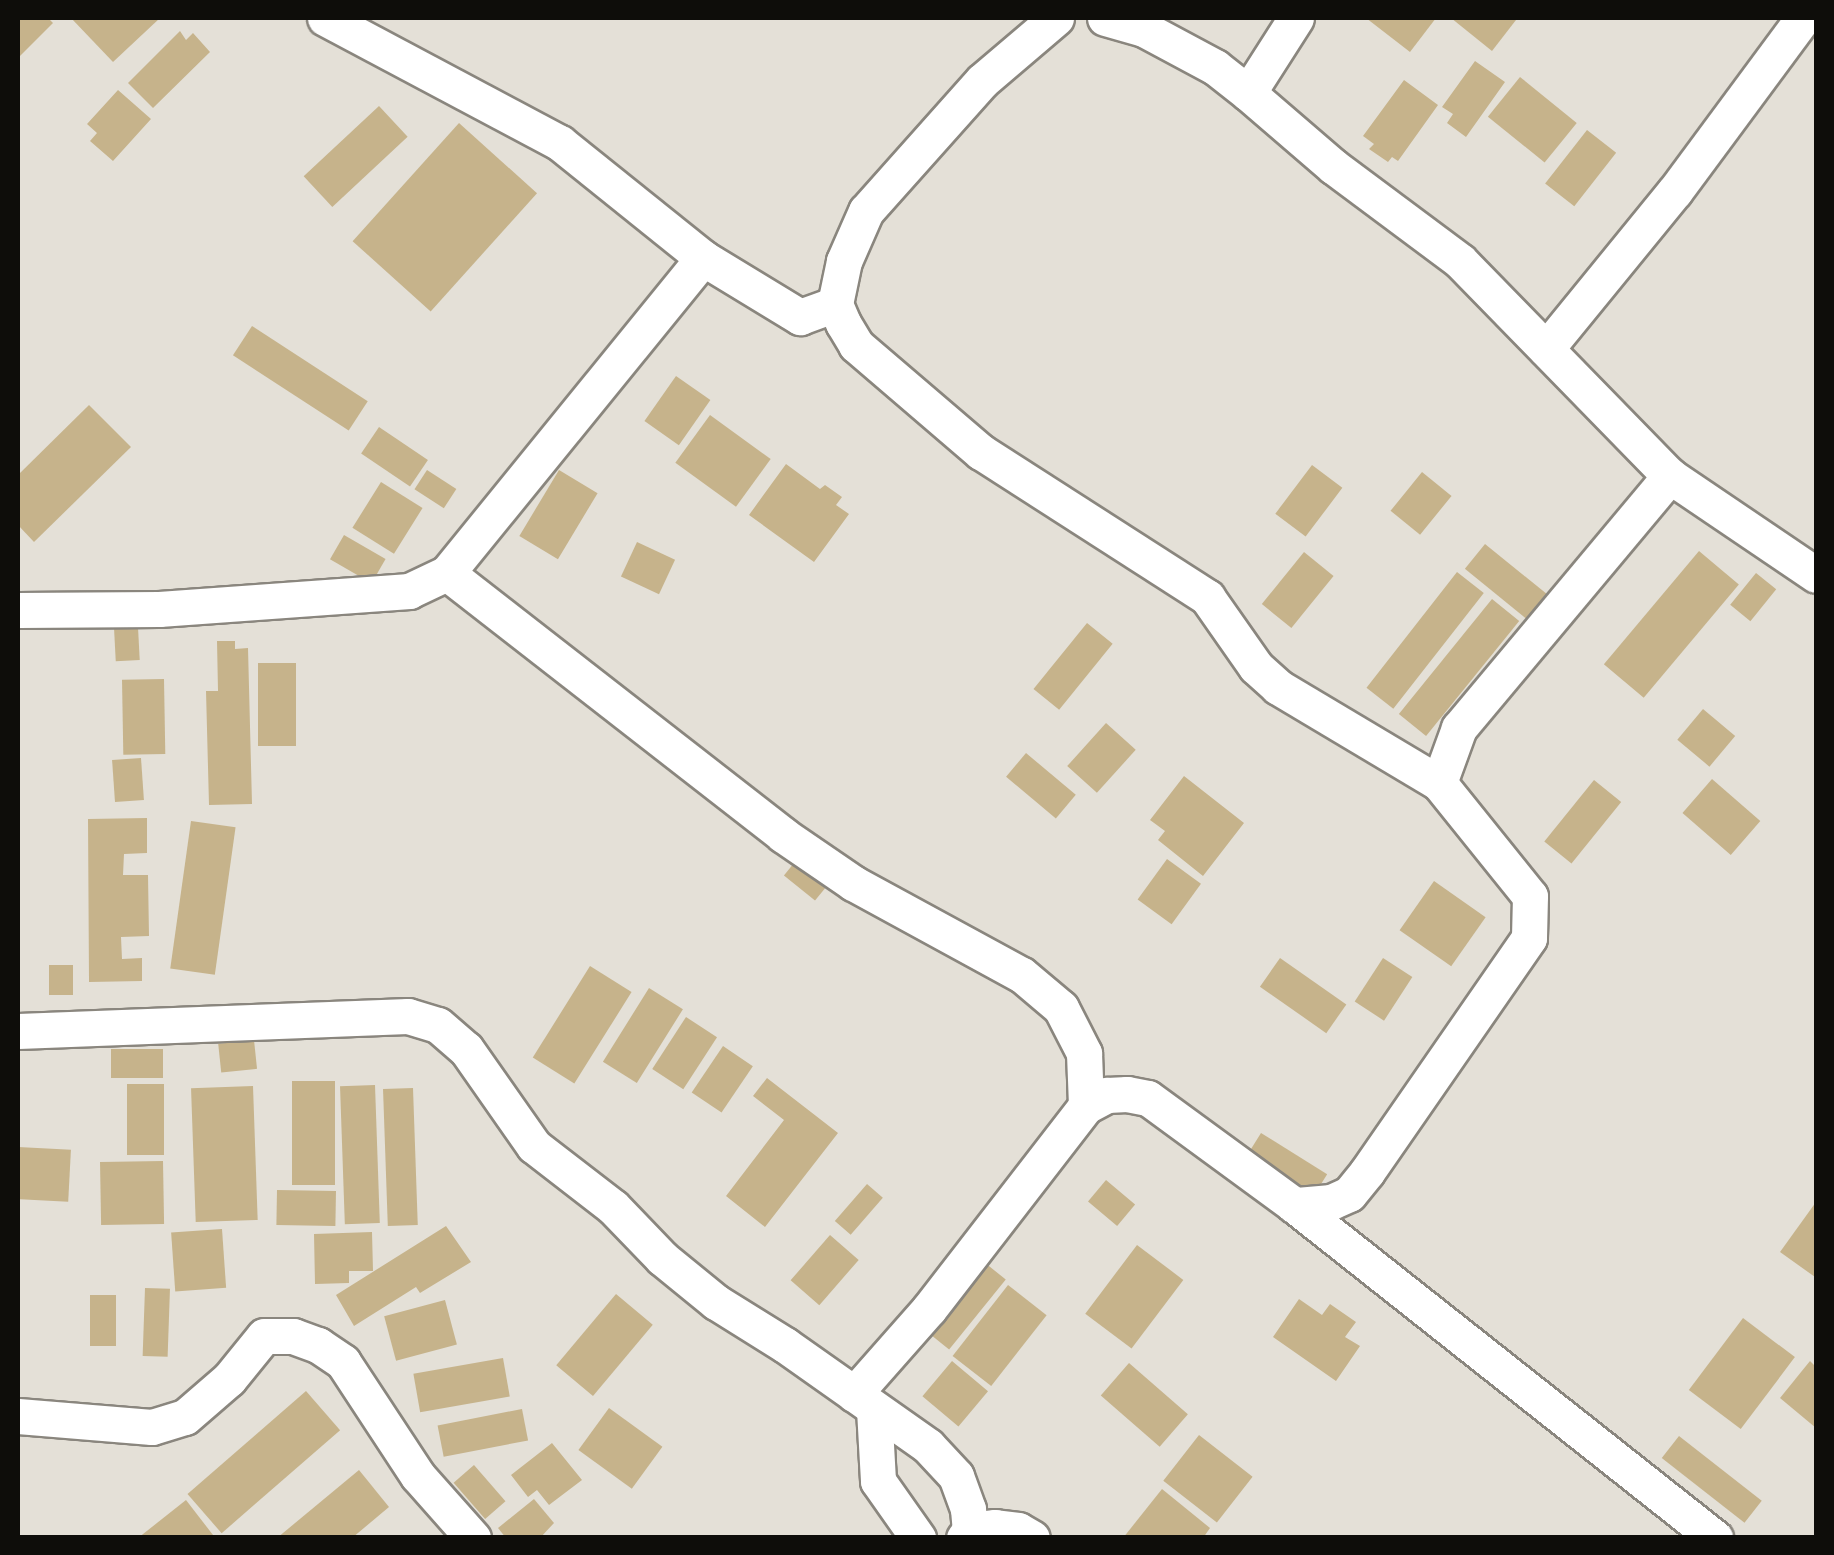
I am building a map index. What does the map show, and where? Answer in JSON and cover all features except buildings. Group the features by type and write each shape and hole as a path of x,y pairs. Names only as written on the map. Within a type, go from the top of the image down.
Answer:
{"street":[{"path":"325,18 560,143 703,258 800,316 836,304"},
{"path":"1056,18 982,81 866,211 852,235 836,304 856,345 929,412 1060,506 1174,572 1207,597 1256,668 1278,687 1439,783 1530,896 1529,938 1358,1183 1332,1202 1294,1205"},
{"path":"1105,18 1172,44 1216,68 1248,93 1334,166 1460,261 1670,476 1816,575"},
{"path":"1248,93 1296,18"},
{"path":"1546,350 1675,191 1803,18"},
{"path":"18,610 159,608 409,591 447,574 703,258"},
{"path":"1439,783 1459,728 1670,476"},
{"path":"447,574 797,845 853,883 1022,974 1061,1008 1084,1053 1086,1106"},
{"path":"18,1032 408,1016 438,1025 466,1049 534,1146 613,1207 662,1258 716,1302 928,1446 956,1476 968,1509 967,1534 994,1527 1018,1530 1032,1538"},
{"path":"918,1538 878,1481 864,1401 1086,1106 1107,1095 1148,1098 1294,1205 1715,1538"},
{"path":"18,1416 152,1427 185,1417 229,1379 264,1336 293,1336 318,1345 342,1362 418,1476 473,1538"}]}
